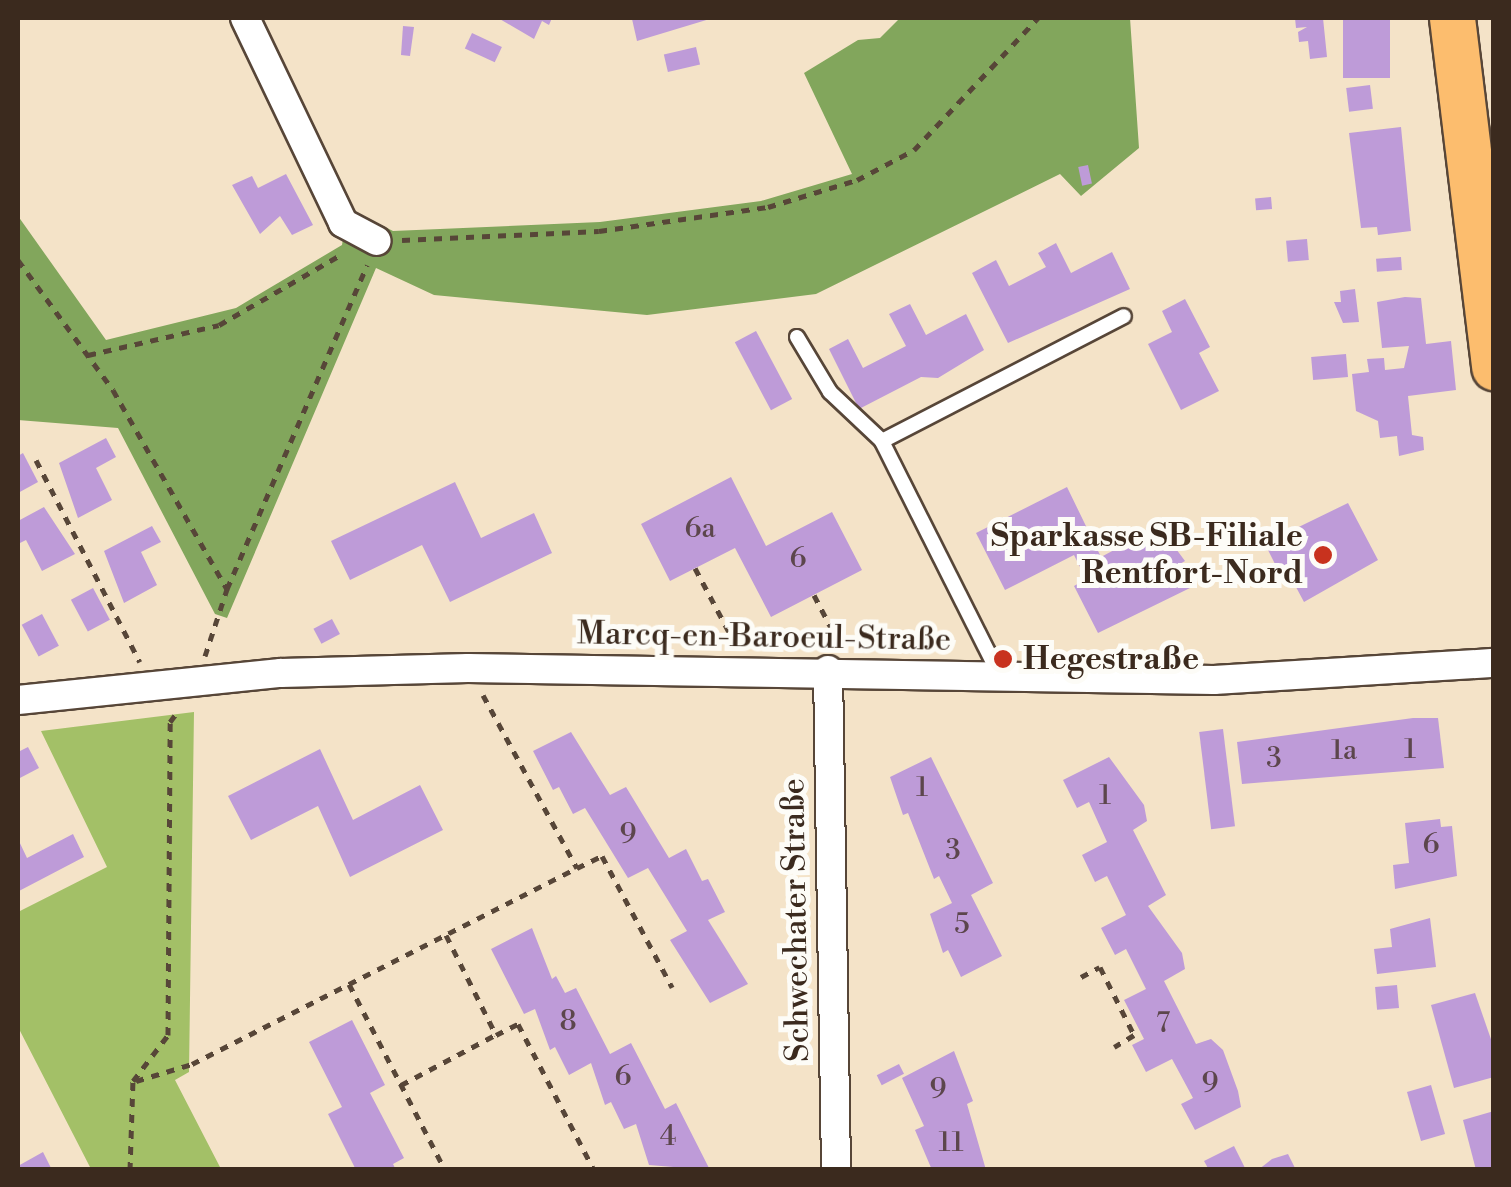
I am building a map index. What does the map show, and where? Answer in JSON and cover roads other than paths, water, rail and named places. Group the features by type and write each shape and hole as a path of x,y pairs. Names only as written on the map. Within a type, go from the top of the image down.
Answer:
{"main road":[{"path":"1452,18 1494,368"}],"street":[{"path":"245,18 344,223 374,239"},
{"name":"Marcq-en-Baroeul-Straße","path":"18,700 281,673 468,668 746,668 1214,680 1494,663"},
{"name":"Schwechater Straße","path":"836,1170 839,670"}],"lane":[{"path":"882,441 1124,316"},
{"path":"797,337 848,414 882,441 1000,677"}],"place":[{"name":"Sparkasse SB-Filiale Rentfort-Nord","path":"1323,555"},
{"name":"Hegestraße","path":"1003,659"}]}
